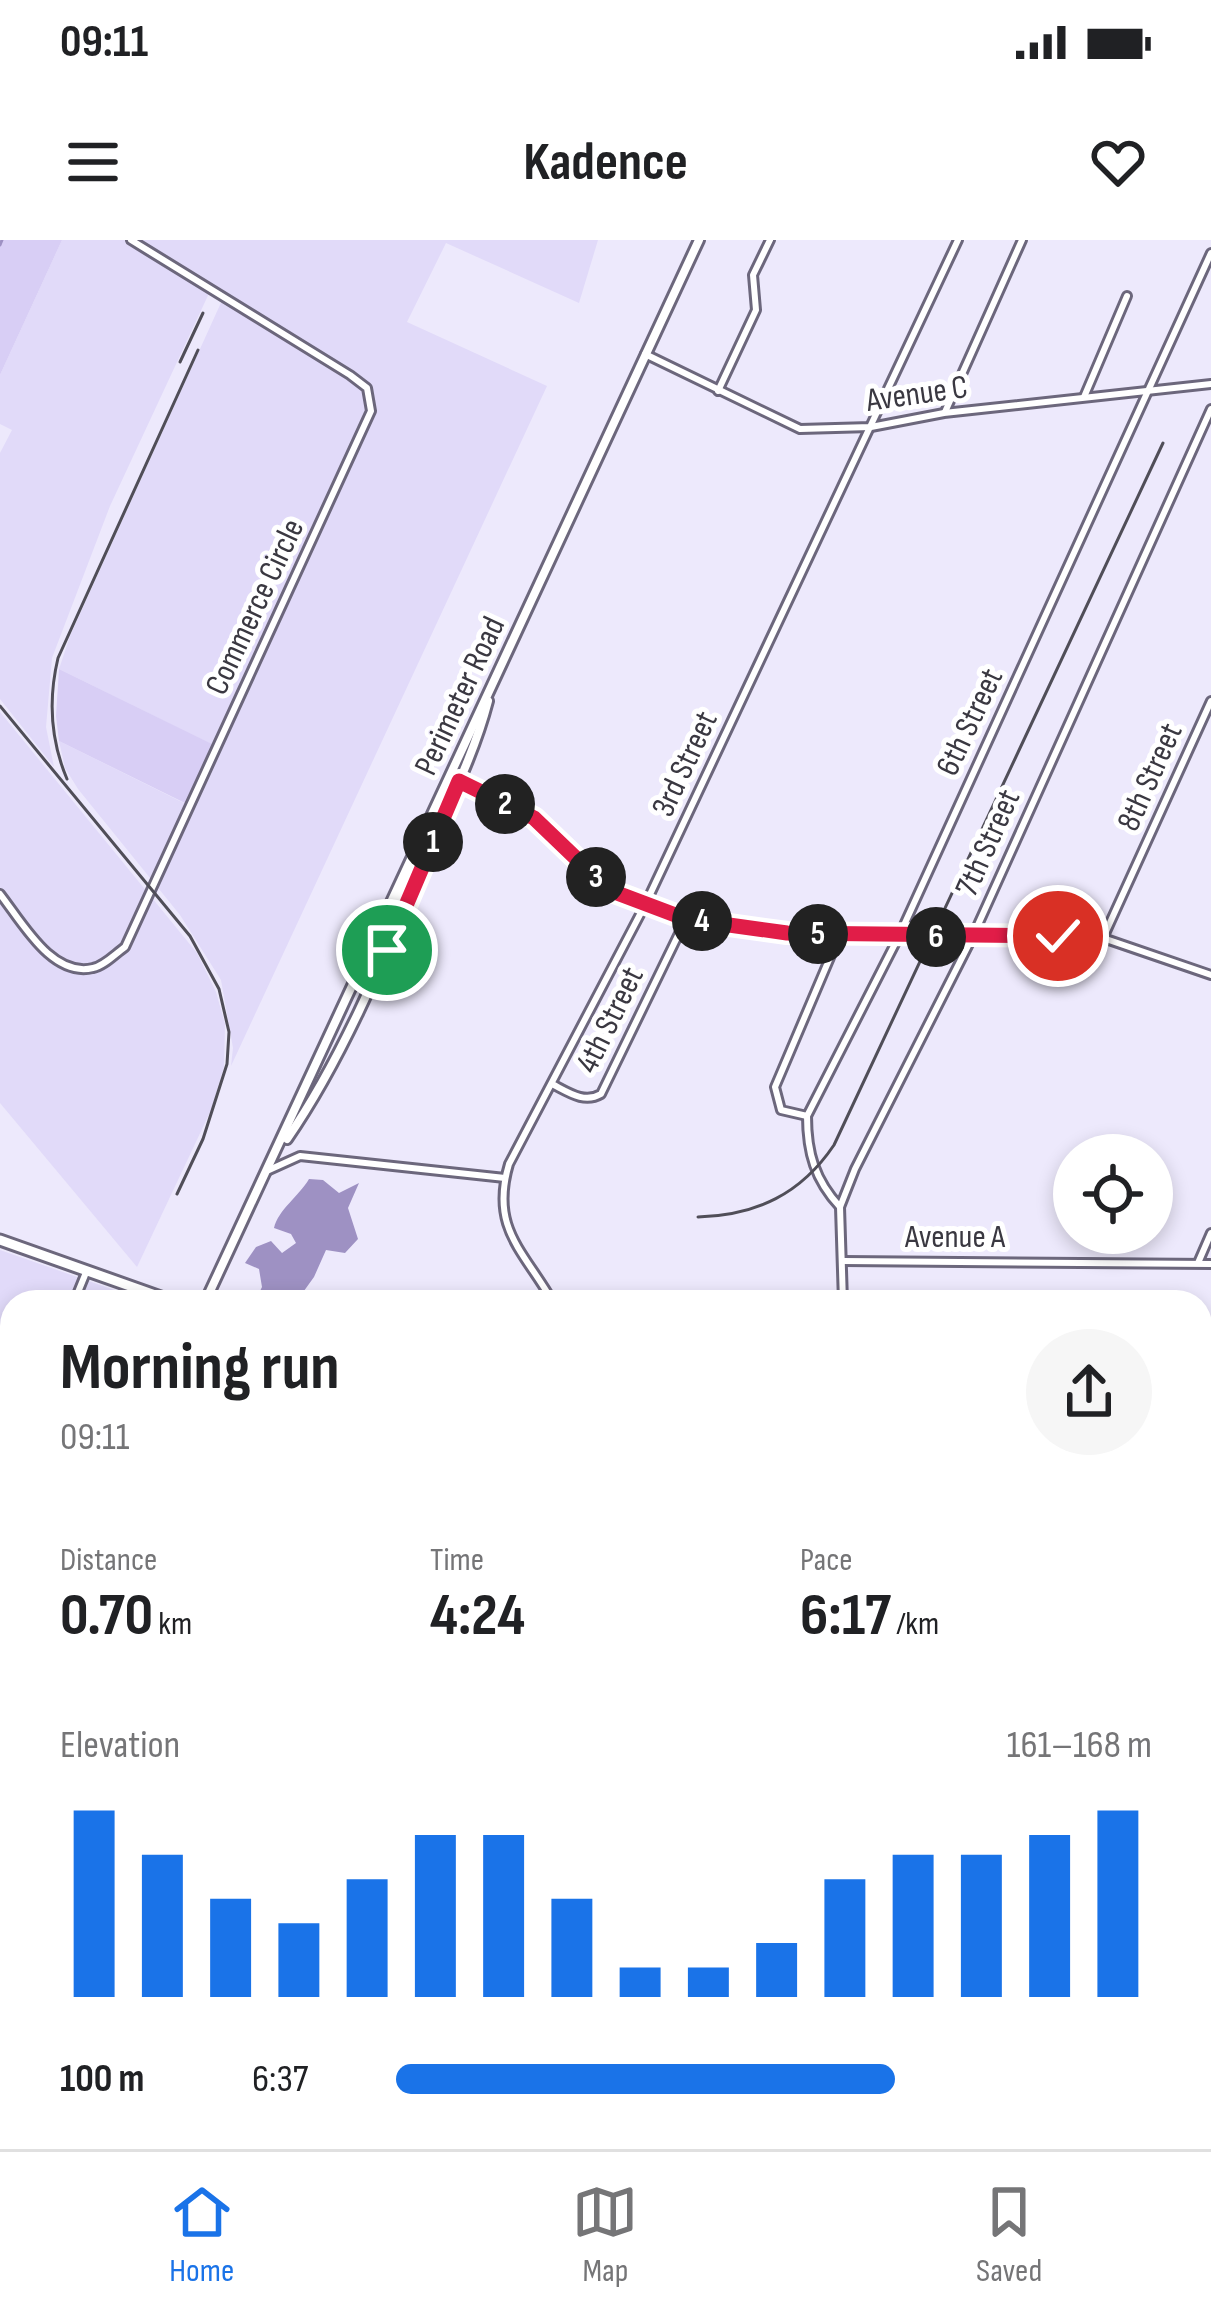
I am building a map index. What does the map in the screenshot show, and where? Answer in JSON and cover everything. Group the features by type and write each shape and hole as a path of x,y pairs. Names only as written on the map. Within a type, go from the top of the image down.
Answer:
{"main road":[{"path":"0,1240 142,1290"}],"street":[{"name":"Commerce Circle","path":"0,895 47,954 73,969 97,968 125,947 371,412 367,388 350,374 131,240"},
{"name":"Perimeter Road","path":"211,1290 349,992 482,724 493,682 699,240"},
{"path":"718,391 756,310 753,275 770,240"},
{"name":"3rd Street","path":"505,1178 645,905 958,240"},
{"path":"944,413 1022,240"},
{"name":"6th Street","path":"806,1116 899,936 1211,253"},
{"path":"1083,397 1127,296"},
{"name":"Avenue C","path":"645,354 800,429 872,427 944,413 1211,384"},
{"name":"7th Street","path":"840,1207 972,938 1211,409"},
{"name":"8th Street","path":"1103,938 1211,701"},
{"path":"274,1159 315,1094 363,997 454,779 534,818 609,890 686,919 787,933 1103,938 1211,975"},
{"name":"4th Street","path":"552,1084 577,1097 592,1099 601,1094 686,919"},
{"path":"840,934 775,1087 781,1110 806,1116 814,1171 840,1207 844,1290"},
{"path":"349,992 363,997"},
{"path":"269,1170 300,1156 505,1178 500,1193 510,1236 545,1290"},
{"path":"1198,1263 1211,1233"},
{"name":"Avenue A","path":"844,1261 1211,1264"},
{"path":"79,1290 87,1270"}],"shaded area":[{"path":"0,240 62,240 0,375"},
{"path":"62,240 598,240 579,303 446,243 407,322 547,386 231,1066 233,1048 221,980 180,915 78,789 65,768 59,741 190,806 217,747 59,669 224,296 211,289 110,506 52,658 46,727 54,767 0,699 0,453 12,430 0,424 0,375"},
{"path":"59,669 214,745 187,804 59,741"},
{"path":"0,712 197,953 225,1024 224,1067 211,1110 137,1267 0,1103"},
{"path":"309,1179 323,1180 339,1193 359,1183 348,1208 358,1239 345,1253 326,1250 305,1290 260,1290 259,1269 245,1263 256,1247 271,1241 282,1253 296,1243 291,1234 274,1228"},
{"path":"0,1250 114,1290 0,1290"}],"waterway":[{"path":"0,245 2,240"}],"railway":[{"path":"180,362 203,313"},
{"path":"67,779 52,719 58,658 198,350"},
{"path":"698,1217 740,1212 776,1199 807,1177 834,1145 1163,443"},
{"path":"0,706 190,936 219,989 229,1032 227,1064 203,1139 177,1194"}],"route":[{"path":"387,950 459,781 534,818 609,890 686,919 787,933 1058,936"}]}
